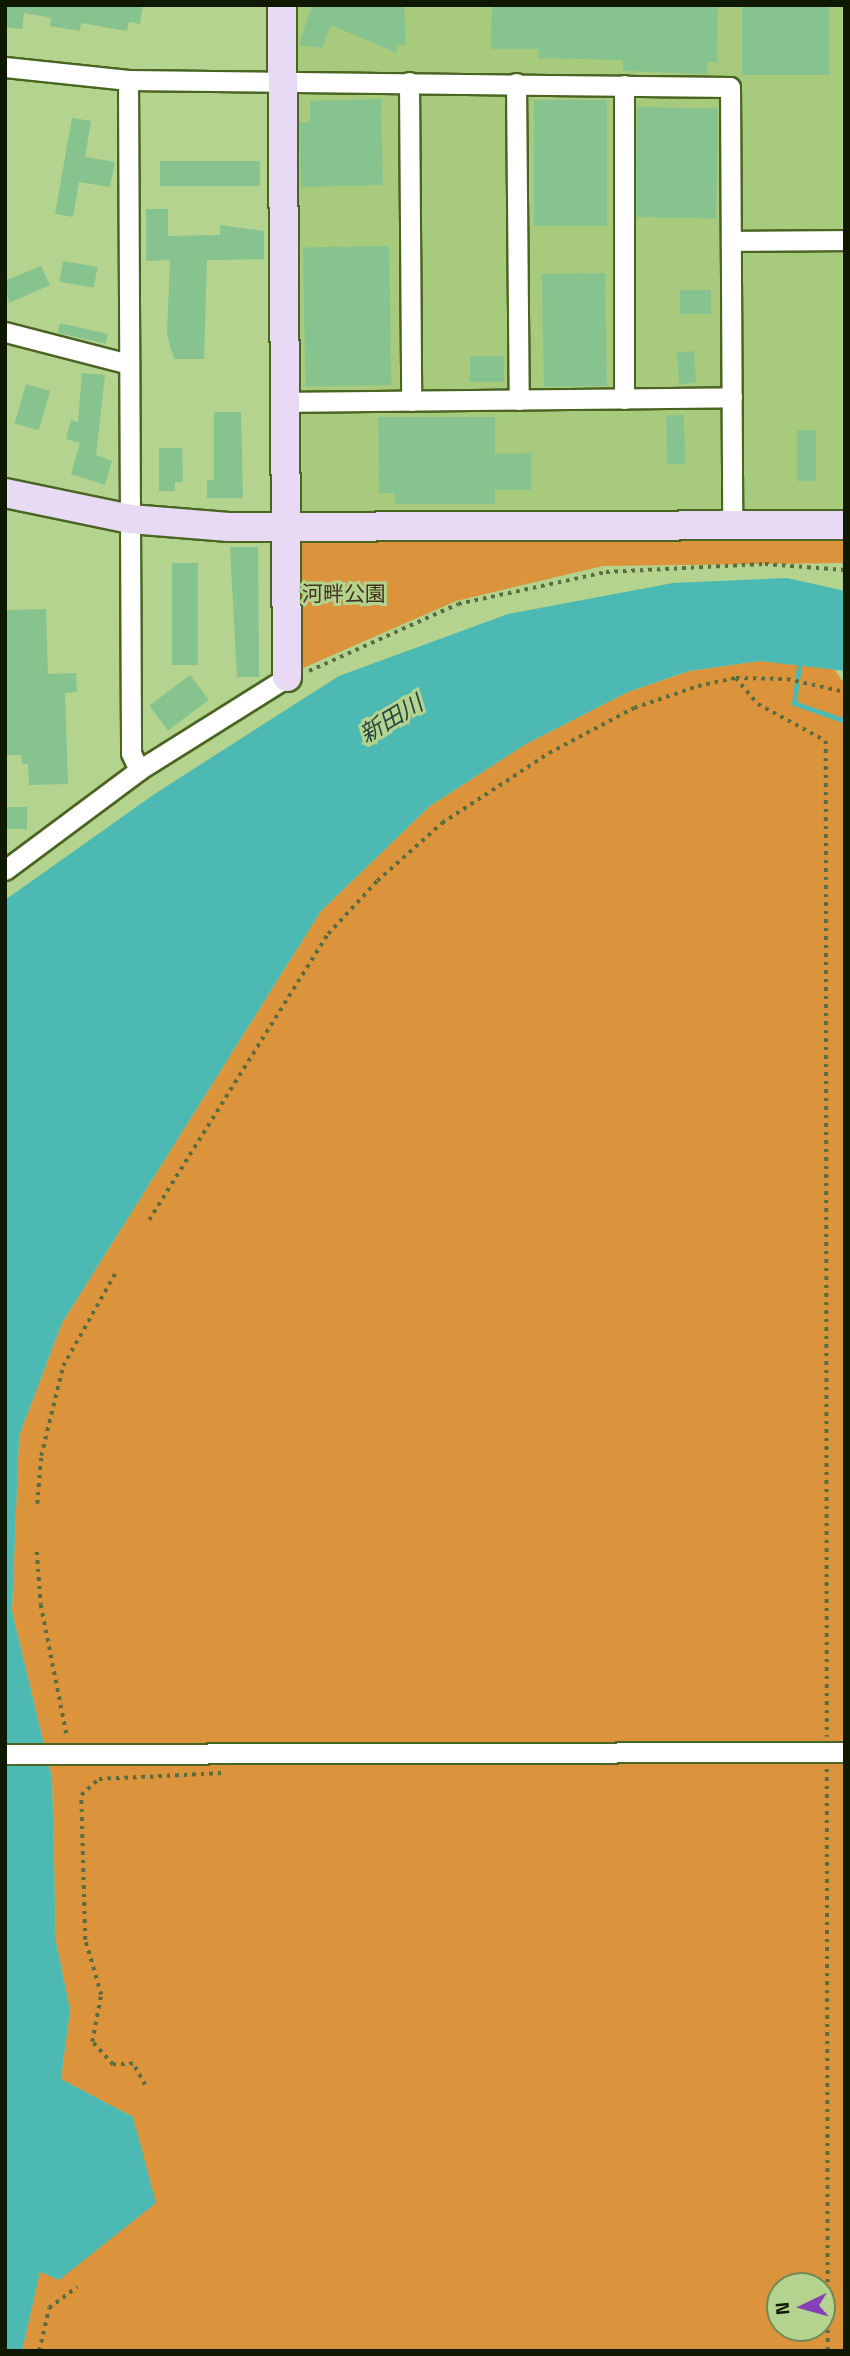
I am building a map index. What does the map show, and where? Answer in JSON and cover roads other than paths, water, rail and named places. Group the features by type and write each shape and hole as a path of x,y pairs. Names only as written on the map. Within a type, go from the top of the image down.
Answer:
{"street":[{"path":"5,870 13,853 287,677 282,5"},
{"path":"5,66 128,80 730,87 732,525"},
{"path":"128,80 131,753 139,770"},
{"path":"409,82 411,401"},
{"path":"516,83 519,400"},
{"path":"624,85 624,399"},
{"path":"731,241 845,240"},
{"path":"5,332 129,364"},
{"path":"284,402 732,397"},
{"path":"5,493 130,519 285,527 845,525"},
{"path":"5,1754 836,1752"}],"water":[{"name":"新田川","path":"787,578 845,591 845,671 760,661 689,671 628,692 526,744 430,806 321,911 62,1323 19,1436 12,1611 52,1778 56,1942 70,2010 61,2079 133,2117 156,2203 59,2280 40,2272 22,2351 5,2351 5,900 156,793 339,676 508,614 673,583"}],"waterway":[{"path":"800,659 794,703 845,721"}],"park label":[{"name":"河畔公園","path":"344,593"}]}
